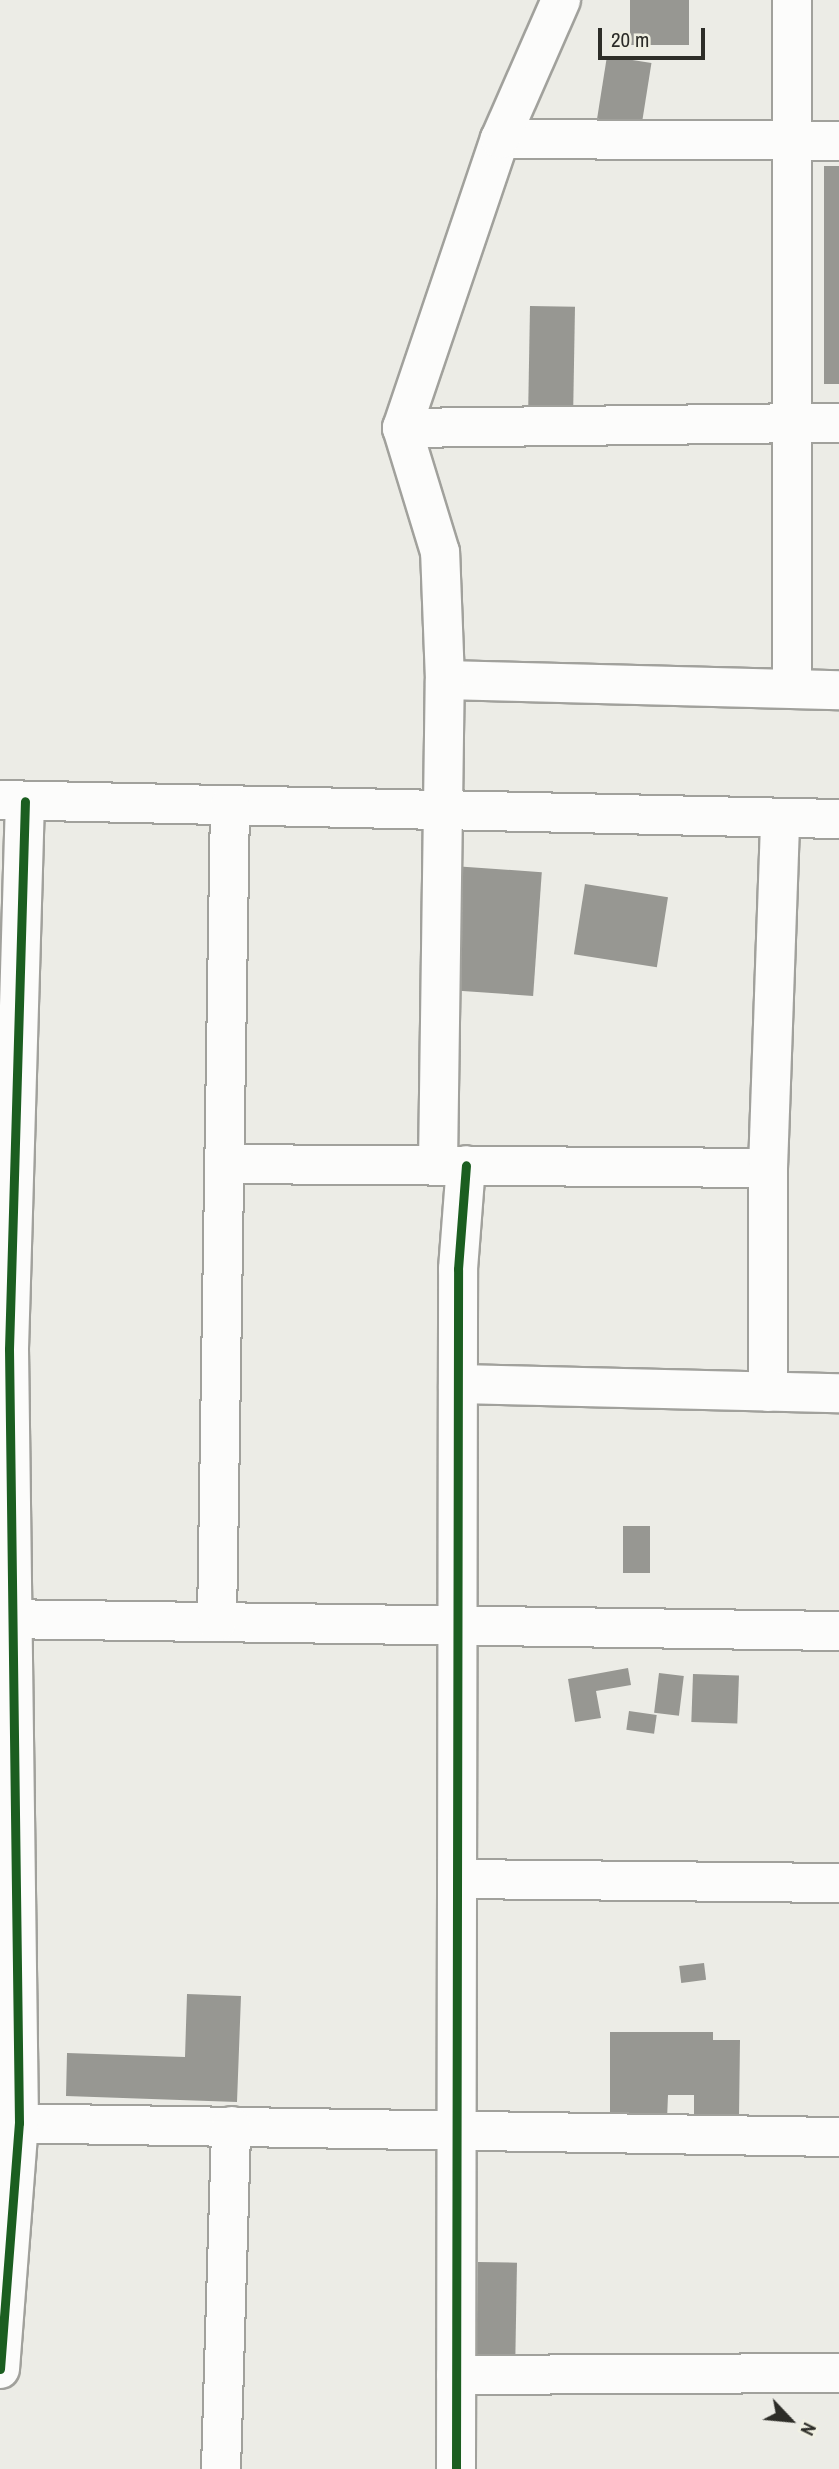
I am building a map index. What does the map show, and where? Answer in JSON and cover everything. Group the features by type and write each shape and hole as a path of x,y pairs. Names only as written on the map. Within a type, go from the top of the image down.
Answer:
{"street":[{"path":"456,2469 458,1384 439,810 445,680 440,552 402,428 500,139 561,0"},
{"path":"792,0 792,688"},
{"path":"500,139 839,141"},
{"path":"402,428 839,423"},
{"path":"445,680 839,690"},
{"path":"0,2369 9,2123 4,1619 13,800 839,819"},
{"path":"217,1622 230,806"},
{"path":"768,1392 768,1168 780,818"},
{"path":"224,1164 768,1168"},
{"path":"458,1384 839,1393"},
{"path":"4,1619 839,1631"},
{"path":"457,1879 839,1883"},
{"path":"9,2123 839,2137"},
{"path":"221,2469 231,2126"},
{"path":"456,2375 839,2373"}],"building":[{"path":"630,0 689,0 689,45 630,45"},
{"path":"607,56 651,63 641,126 597,119"},
{"path":"824,166 839,166 839,384 824,384"},
{"path":"530,306 575,307 573,413 528,412"},
{"path":"453,866 542,872 533,996 444,990"},
{"path":"585,884 668,897 657,967 574,954"},
{"path":"623,1526 650,1526 650,1573 623,1573"},
{"path":"628,1668 631,1685 596,1691 601,1718 575,1722 568,1679"},
{"path":"659,1673 684,1676 679,1716 654,1713"},
{"path":"693,1674 739,1676 737,1724 691,1722"},
{"path":"629,1711 657,1715 654,1734 626,1730"},
{"path":"704,1963 706,1980 681,1983 679,1966"},
{"path":"187,1994 241,1996 237,2102 66,2096 67,2053 185,2057"},
{"path":"610,2032 713,2032 713,2040 740,2040 739,2117 694,2117 694,2095 668,2095 667,2120 610,2116"},
{"path":"478,2262 517,2263 515,2360 476,2359"}],"cycle path":[{"path":"0,2369 19,2123 9,1349 25,801"},
{"path":"456,2469 458,1269 466,1165"}]}
